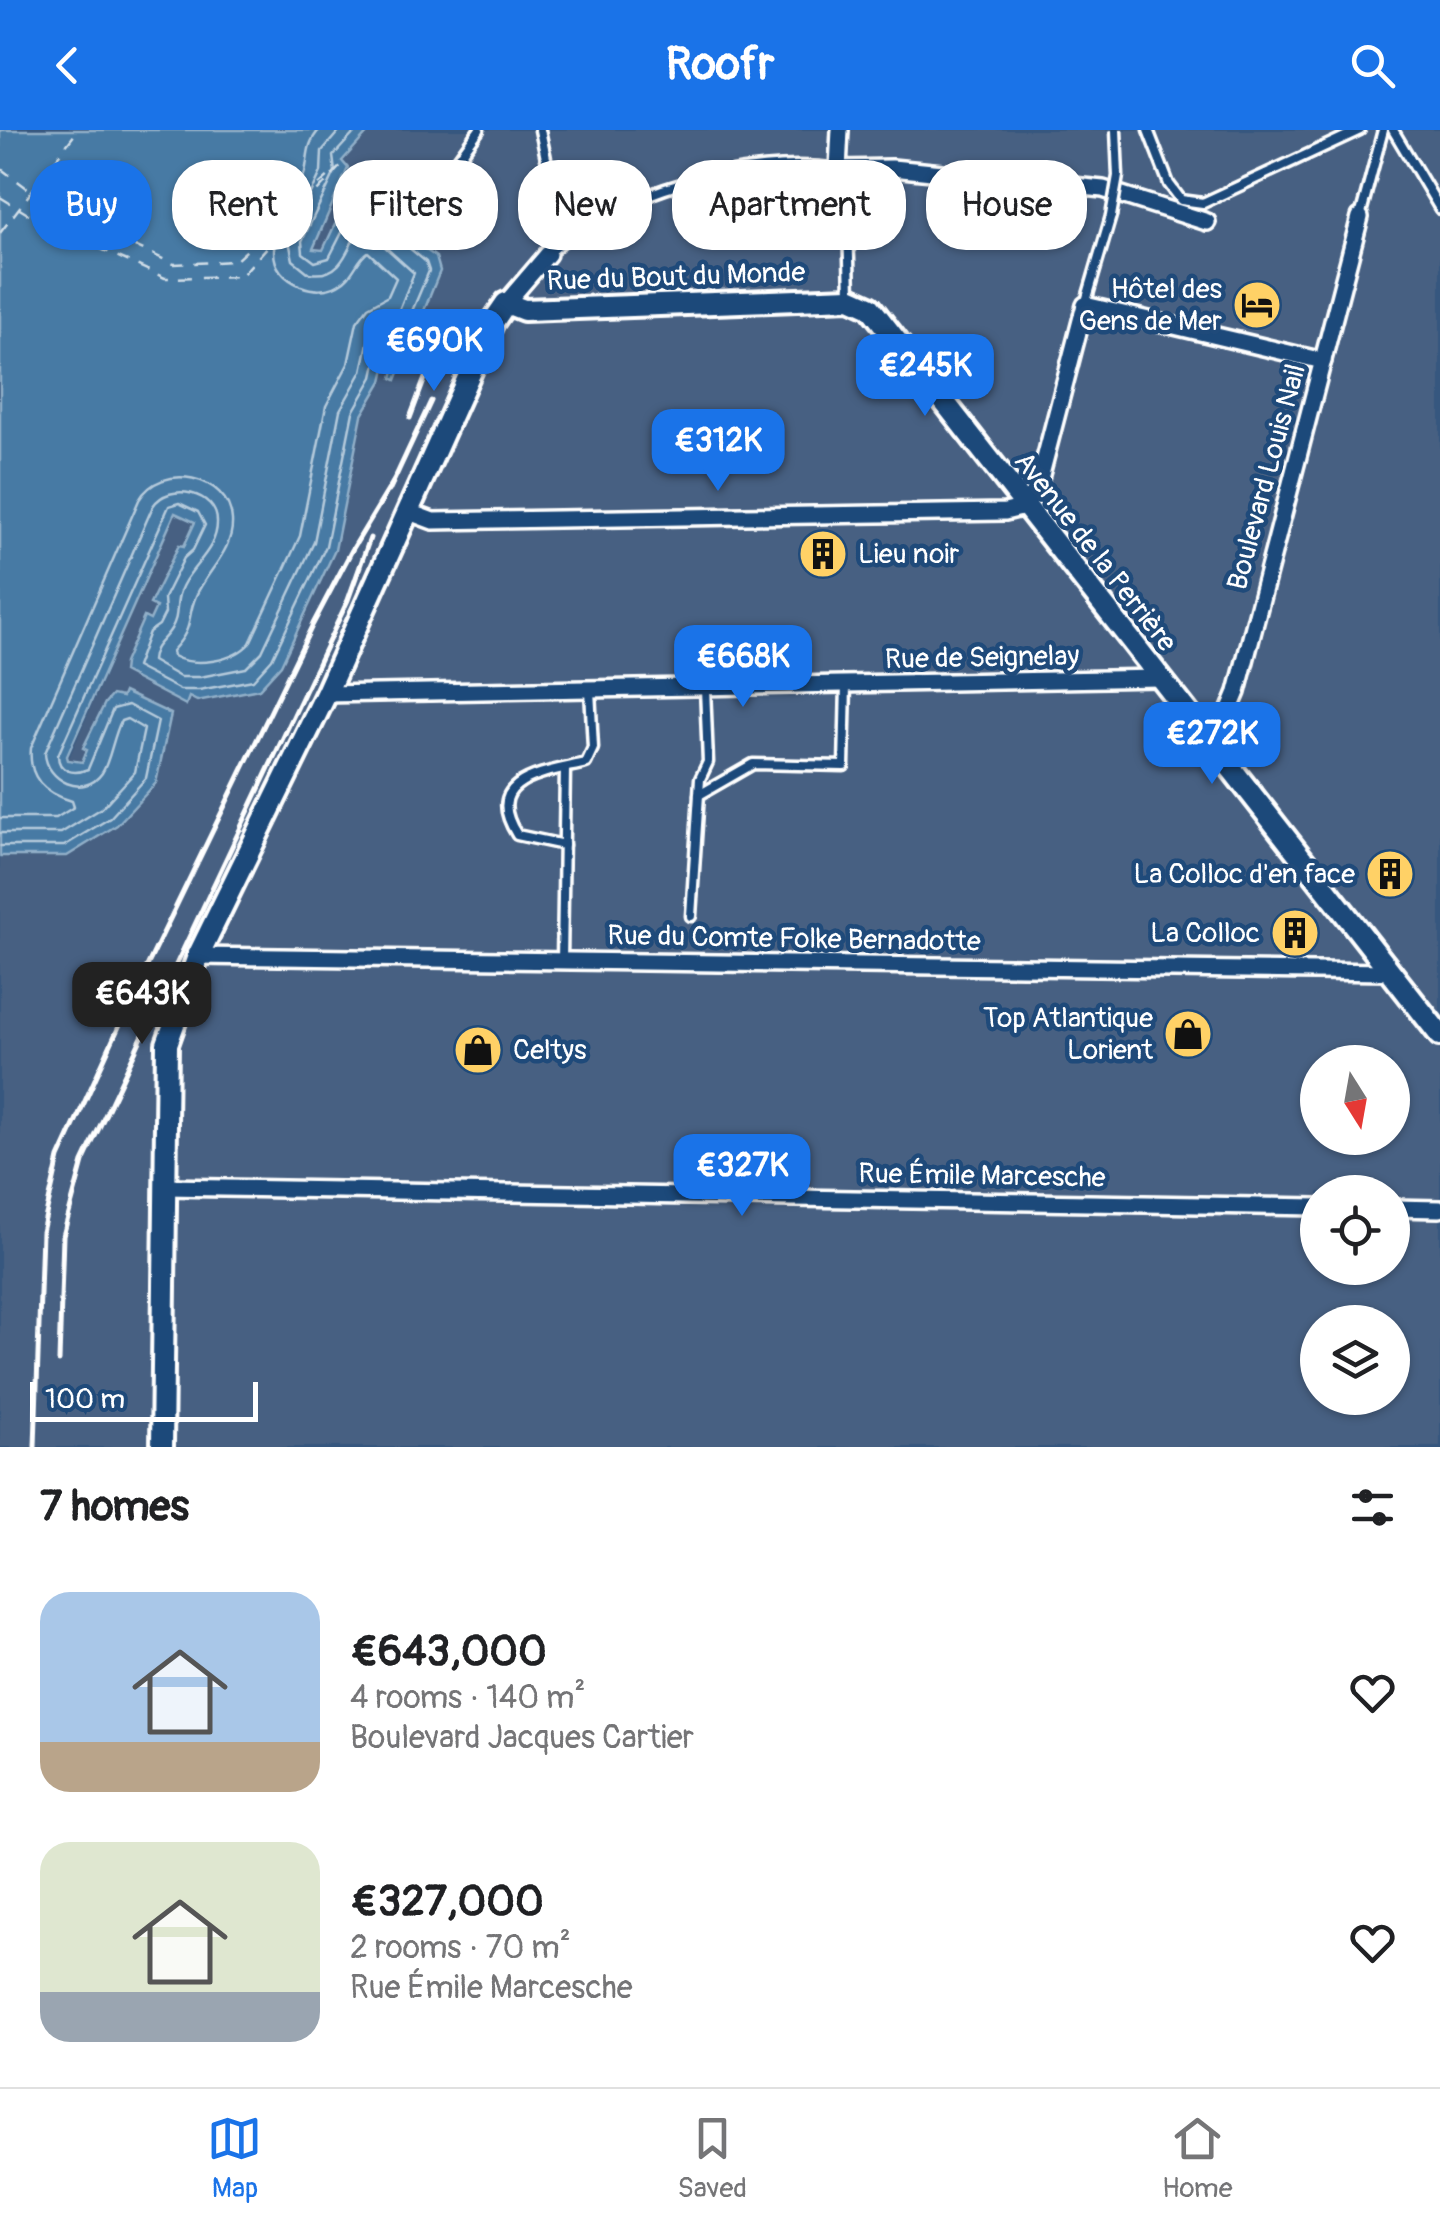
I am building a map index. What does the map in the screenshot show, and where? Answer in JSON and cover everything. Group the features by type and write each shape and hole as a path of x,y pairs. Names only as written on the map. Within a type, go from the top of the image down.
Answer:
{"street":[{"path":"838,160 840,130"},
{"path":"906,169 1102,189 1207,222"},
{"name":"Boulevard Louis Nail","path":"1214,748 1237,692 1360,217"},
{"path":"162,1447 167,1044 198,956 326,694 493,322 548,254"},
{"name":"Rue du Bout du Monde","path":"506,303 524,310 850,290"},
{"name":"Avenue de la Perrière","path":"850,290 870,307 1440,1035"},
{"path":"409,512 433,521 1005,512 1025,507 1038,486 1084,305 1323,361"},
{"name":"Rue de Seignelay","path":"326,694 1159,678"},
{"name":"Rue du Comte Folke Bernadotte","path":"198,956 1389,972"},
{"name":"Rue Émile Marcesche","path":"166,1187 1300,1207"},
{"path":"1410,1208 1440,1209"}],"lane":[{"path":"457,160 479,130"},
{"path":"540,130 546,160"},
{"path":"1084,305 1111,216 1118,176 1116,130"},
{"path":"1148,130 1170,184 1182,200 1203,203 1360,130"},
{"path":"1360,217 1382,130"},
{"path":"1392,130 1440,209"},
{"path":"548,254 552,250"},
{"path":"848,250 850,290"},
{"path":"699,795 753,764 844,766 846,685"},
{"path":"691,916 700,780 708,762 705,688"},
{"path":"564,845 517,835 506,817 512,786 586,762 592,748 590,690"},
{"path":"562,961 566,768"}],"shaded area":[{"path":"370,130 1440,130 1440,1447 0,1447 0,856 67,856 171,714 125,693 84,748 88,750 82,762 68,760 175,512 335,549 362,415 382,381 393,334 403,335 393,378 436,257 428,250 498,250 498,160 343,160","holes":["179,545 184,547 186,705 145,618 150,620 157,607 151,603"]},
{"path":"333,188 333,229 323,250 313,249"}],"water":[{"path":"0,130 370,130 343,160 333,160 333,203 313,249 323,250 333,229 333,250 426,250 436,257 440,271 396,380 392,378 403,336 393,334 382,381 362,415 335,550 281,665 259,689 197,701 189,697 186,705 123,672 144,617 150,620 156,607 150,604 195,522 175,513 67,756 68,760 82,762 87,750 83,748 105,703 112,695 122,697 124,692 171,714 156,783 117,825 67,856 0,856"}],"ferry route":[{"path":"0,233 78,130"},
{"path":"0,168 58,211 174,264 235,261 333,172"},
{"path":"0,197 41,222 165,278 241,276 333,174"}],"railway":[{"path":"410,418 430,365"},
{"path":"389,491 431,401"},
{"path":"35,1447 42,1232 59,1158 137,987 313,624 393,482"},
{"path":"59,1361 63,1236 83,1162 348,600 370,538"}],"place":[{"name":"Hôtel des Gens de Mer","path":"1257,305"},
{"name":"Lieu noir","path":"823,554"},
{"name":"La Colloc d'en face","path":"1390,874"},
{"name":"La Colloc","path":"1295,933"},
{"name":"Top Atlantique Lorient","path":"1188,1034"},
{"name":"Celtys","path":"478,1050"}]}
